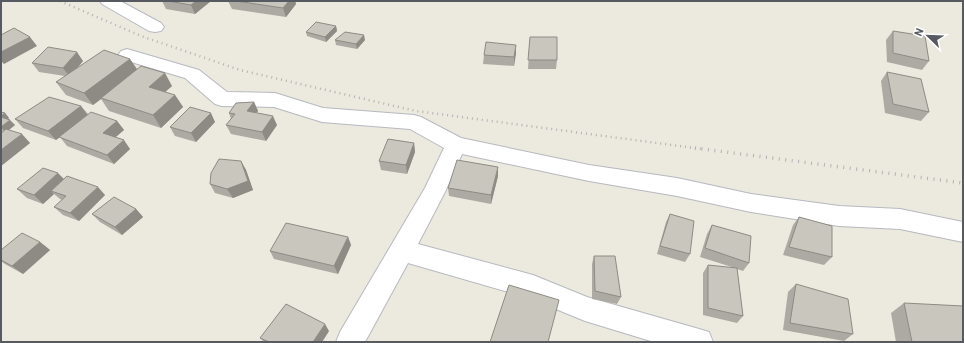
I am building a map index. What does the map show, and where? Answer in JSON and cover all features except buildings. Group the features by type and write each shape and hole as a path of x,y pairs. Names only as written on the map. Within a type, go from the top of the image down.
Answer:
{"street":[{"path":"108,1 155,27"},
{"path":"127,55 192,74 222,99 275,100 322,115 414,122 456,145 589,174 676,187 751,203 839,216 900,218 963,232"},
{"path":"350,342 434,192 456,145"},
{"path":"401,250 533,287 585,309 698,342"}],"railway":[{"path":"60,1 141,36 240,70 416,111 702,149"},
{"path":"695,148 963,183"}]}
